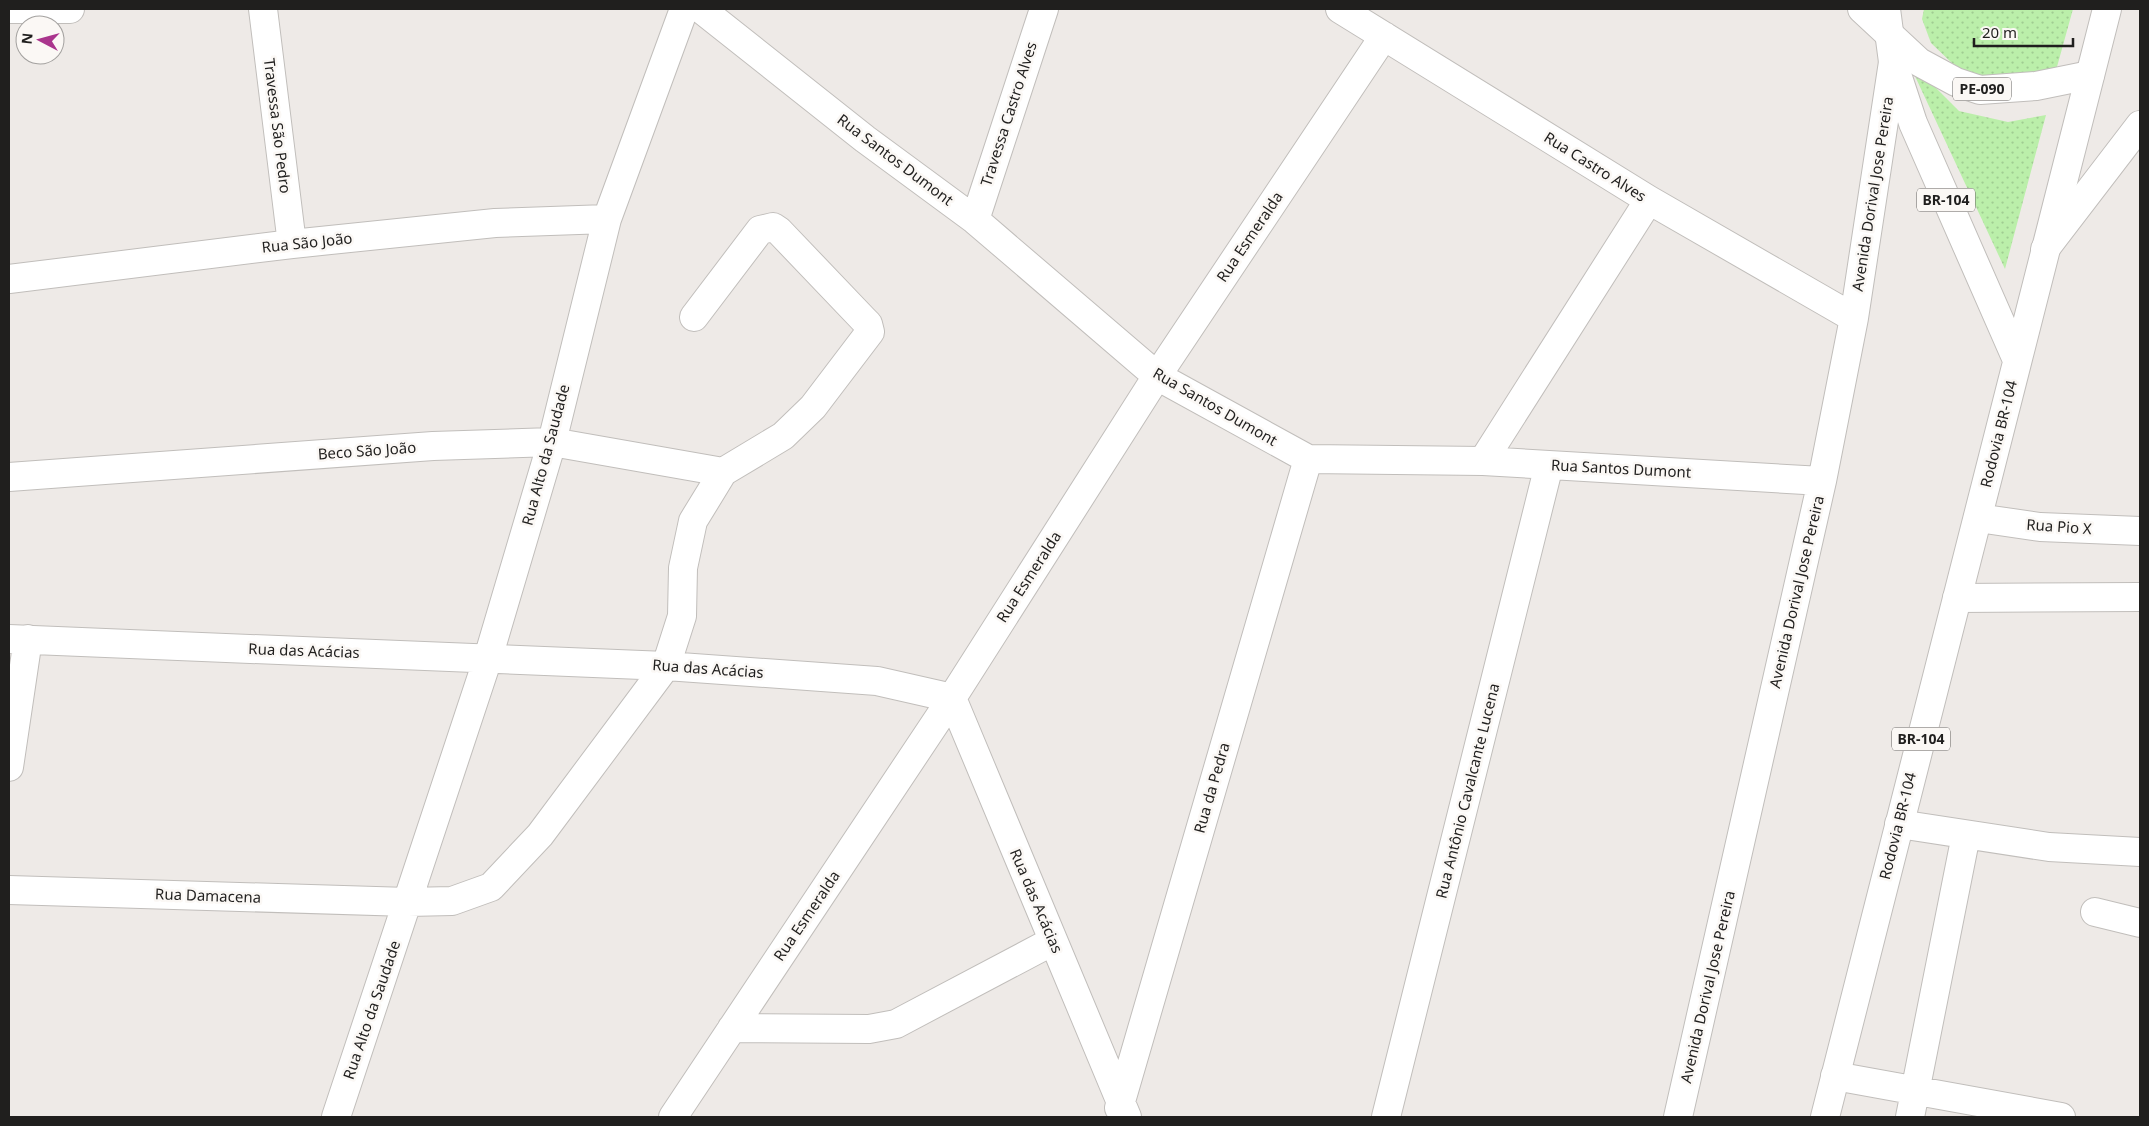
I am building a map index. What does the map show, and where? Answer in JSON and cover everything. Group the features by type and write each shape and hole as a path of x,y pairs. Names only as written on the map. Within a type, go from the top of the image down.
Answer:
{"main road":[{"path":"9,9 70,9"},
{"name":"Travessa São Pedro","path":"263,9 292,244"},
{"name":"Rua Alto da Saudade","path":"336,1117 488,658 552,442 607,219 684,9"},
{"name":"Rua Santos Dumont","path":"701,9 865,139 975,220 1157,376 1308,459 1482,461 1822,481"},
{"name":"Travessa Castro Alves","path":"975,220 1044,9"},
{"name":"Rua Castro Alves","path":"1340,9 1649,200 1854,318"},
{"name":"PE-090","path":"1862,9 1888,22 1925,66 1956,82 1980,90 2036,86 2090,75"},
{"name":"Rodovia BR-104","path":"1825,1117 2107,9"},
{"name":"Rodovia BR-104","path":"1888,22 1893,62 1913,123 1928,161 2017,360"},
{"name":"Rua Esmeralda","path":"673,1117 952,698 1157,376 1384,36"},
{"name":"Avenida Dorival Jose Pereira","path":"1678,1117 1822,481 1854,318 1893,62"},
{"path":"2044,251 2140,125"},
{"path":"1482,461 1649,200"},
{"name":"Rua São João","path":"9,280 292,244 495,223 607,219"},
{"path":"408,902 452,901 491,886 540,835 666,666 682,616 683,568 693,521 723,472 783,436 813,406 870,332 868,324 773,227 760,230 694,317"},
{"name":"Beco São João","path":"9,478 432,446 552,442 723,472"},
{"name":"Rua da Pedra","path":"1121,1112 1308,459"},
{"name":"Rua Antônio Cavalcante Lucena","path":"1386,1117 1549,465"},
{"name":"Rua Pio X","path":"1978,518 2040,527 2140,531"},
{"path":"1957,598 2140,597"},
{"path":"9,767 18,639"},
{"name":"Rua das Acácias","path":"18,639 666,666 877,681 952,698 1053,941 1121,1112"},
{"path":"1899,824 2049,847 2140,852"},
{"path":"1910,1117 1966,835"},
{"name":"Rua Damacena","path":"9,890 408,902"},
{"path":"2095,912 2140,923"},
{"path":"732,1028 869,1029 896,1024 1053,941"},
{"path":"1835,1076 2061,1117"}],"green space":[{"path":"1924,9 2073,9 2055,74 1993,82 1955,66 1931,43 1922,19"},
{"path":"1914,74 1935,87 1959,111 2008,122 2046,115 2005,269"}]}
